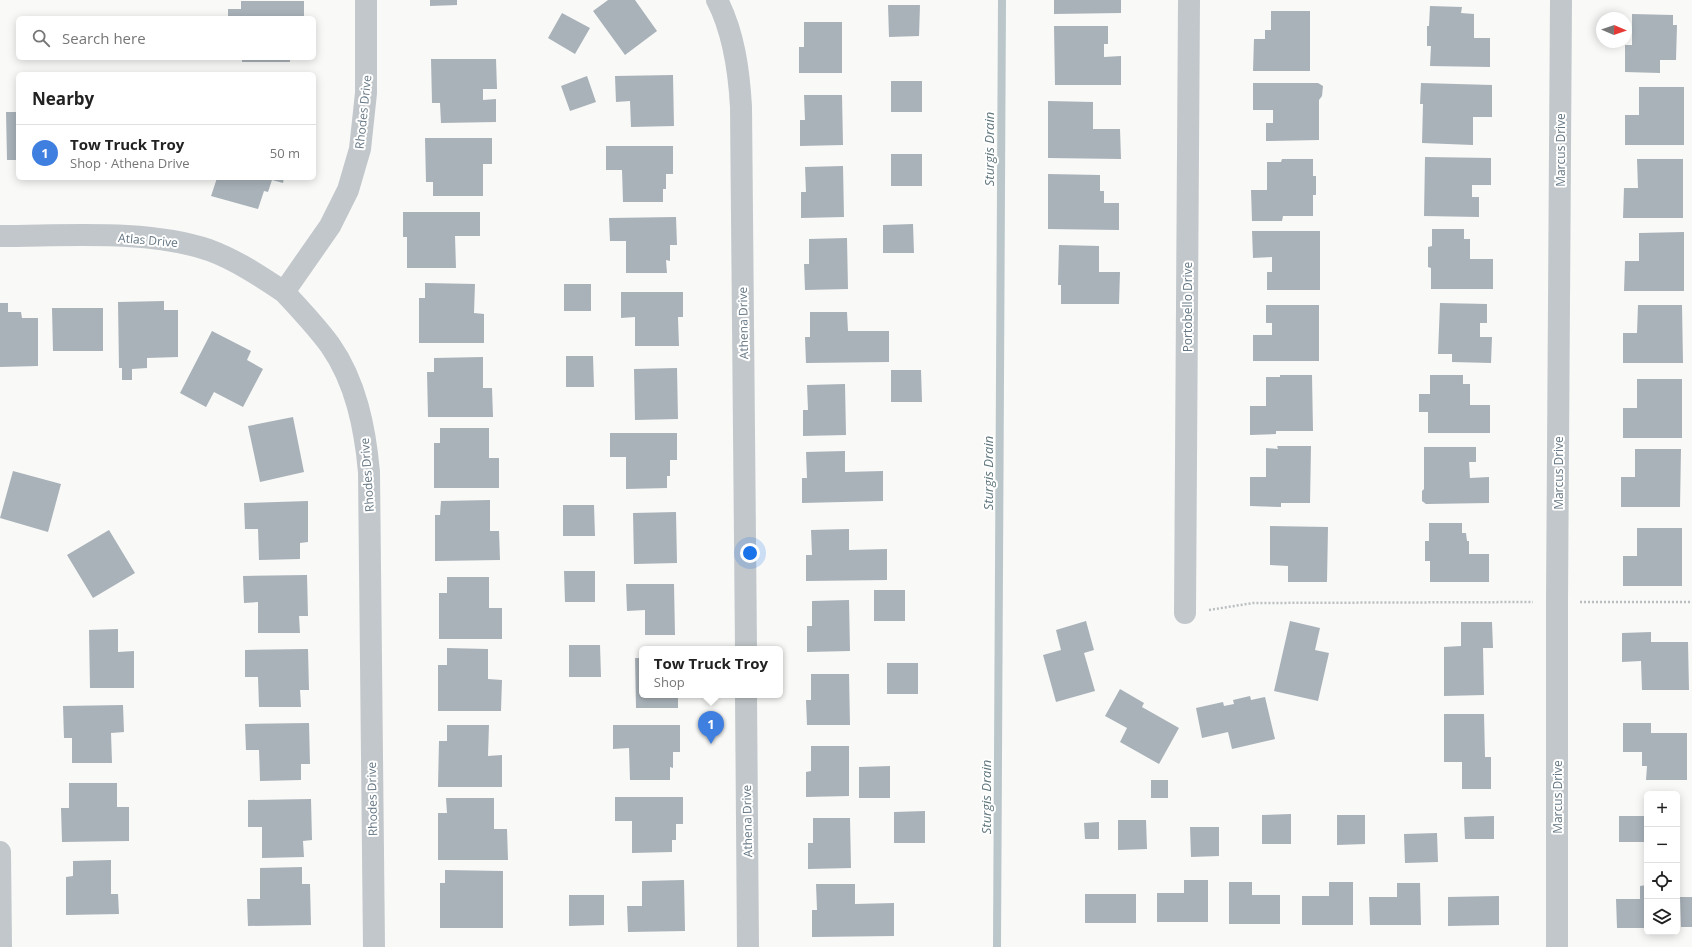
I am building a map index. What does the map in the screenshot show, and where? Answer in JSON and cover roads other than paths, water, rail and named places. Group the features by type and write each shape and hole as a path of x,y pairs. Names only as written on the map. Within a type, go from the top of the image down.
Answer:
{"street":[{"name":"Rhodes Drive","path":"366,0 367,87 360,149 348,190 330,226 284,292 303,311 330,346 347,377 359,409 366,443 369,472 374,947"},
{"name":"Athena Drive","path":"717,0 737,58 740,85 746,646"},
{"name":"Portobello Drive","path":"1185,613 1189,0"},
{"name":"Marcus Drive","path":"1557,947 1557,602 1561,0"},
{"name":"Atlas Drive","path":"0,236 135,237 162,239 187,244 232,260 284,292"},
{"name":"Athena Drive","path":"746,698 748,947"},
{"path":"0,852 1,947"}],"waterway":[{"name":"Sturgis Drain","path":"997,946 1002,0"}],"place":[{"name":"Tow Truck Troy","path":"711,744"}]}
